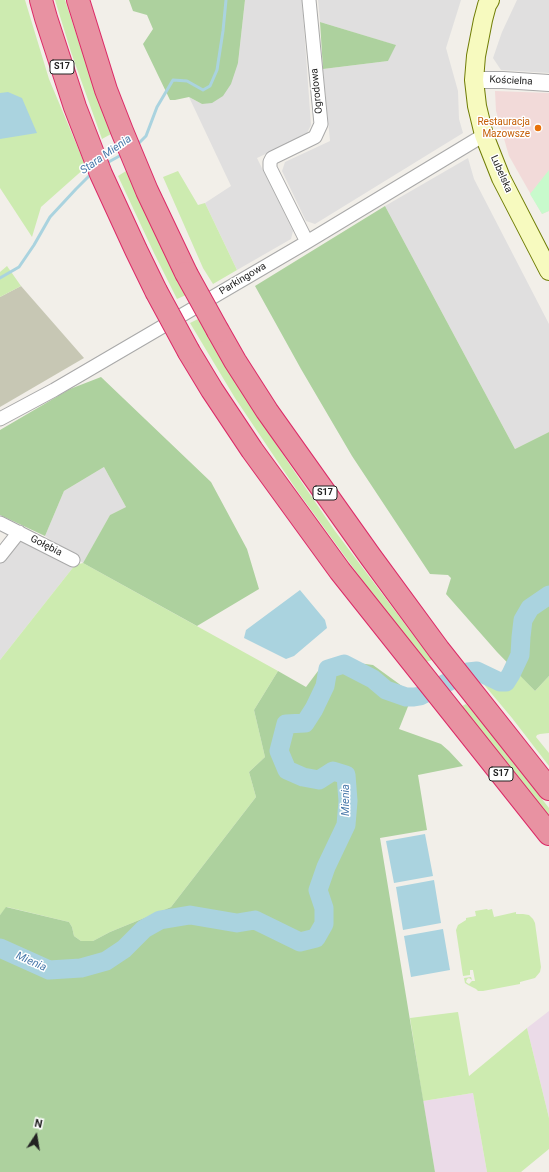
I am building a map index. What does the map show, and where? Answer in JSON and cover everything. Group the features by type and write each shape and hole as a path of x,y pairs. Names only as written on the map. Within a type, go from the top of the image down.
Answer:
{"highway":[{"name":"S17","path":"41,0 64,73 101,174 156,292 212,390 256,456 340,571 549,834"},
{"name":"S17","path":"78,0 101,76 122,132 147,191 186,274 253,390 370,556 439,650 549,789"}],"main road":[{"name":"Lubelska","path":"485,2 476,56 474,80 477,106 484,135 502,178 549,271"}],"street":[{"name":"Ogrodowa","path":"307,242 270,168 270,162 272,158 315,137 321,124 309,0"},
{"name":"Kościelna","path":"474,80 549,83"},
{"name":"Parkingowa","path":"0,419 60,386 307,242 484,135"},
{"name":"Gołębia","path":"0,523 73,560"},
{"name":"Gołębia","path":"0,556 19,532"}],"shaded area":[{"path":"245,0 302,0 311,125 306,135 257,158 293,231 291,239 237,270 205,203 231,186 189,97 202,104 238,63"},
{"path":"318,0 461,0 446,48 458,91 459,119 463,133 315,224 306,221 282,171 285,162 330,141 323,69 388,61 395,45 320,22"},
{"path":"517,0 549,0 549,73 501,70 493,58 502,32"},
{"path":"495,91 549,93 549,211 542,214 509,156 496,111"},
{"path":"468,158 474,179 549,324 549,432 515,449 385,206"},
{"path":"21,286 84,358 0,407 0,297"},
{"path":"104,467 126,507 110,515 83,563 45,536 64,491"},
{"path":"20,536 75,565 0,660 0,562"},
{"path":"549,1011 549,1118 527,1028"},
{"path":"473,1093 487,1172 435,1172 423,1101"}],"green space":[{"path":"0,0 25,0 49,79 86,167 41,207 32,237 0,188"},
{"path":"55,0 65,0 100,106 111,134 102,139 71,52"},
{"path":"129,0 245,0 238,63 231,84 223,96 212,103 202,104 189,97 170,100 143,44 153,29 147,15 133,11"},
{"path":"320,22 396,45 388,61 323,69"},
{"path":"549,170 549,211 542,214 530,194"},
{"path":"126,171 186,295 177,299 118,176"},
{"path":"178,171 198,205 205,203 237,270 213,284 203,268 163,177"},
{"path":"385,206 515,449 549,432 549,676 535,691 497,652 446,594 451,578 448,575 430,574 352,456 255,286"},
{"path":"7,266 21,286 0,297 0,272"},
{"path":"198,319 258,417 335,531 432,660 426,662 376,599 298,492 235,398 190,323"},
{"path":"101,377 211,482 247,549 259,589 197,626 83,563 110,515 126,507 104,467 64,491 45,536 0,515 0,430 70,389"},
{"path":"83,563 278,671 254,710 265,757 249,772 256,797 171,907 110,932 93,941 81,941 74,936 69,922 7,907 0,915 0,660 75,565"},
{"path":"336,660 373,665 413,694 399,729 441,744 463,766 418,775 427,830 380,838 435,1172 0,1172 0,915 6,907 69,922 74,936 81,941 93,941 110,932 171,907 256,797 249,772 265,757 254,710 278,671 306,687 321,667"},
{"path":"517,672 535,691 549,676 549,733 540,734 536,737 549,753 549,766 481,681 496,684 506,689 511,689"},
{"path":"466,704 549,808 549,816 467,714 462,706"},
{"path":"492,909 494,917 516,912 516,914 529,915 533,919 535,923 541,967 540,972 535,978 520,982 520,984 483,991 478,991 465,983 464,978 471,977 472,980 469,978 466,982 469,984 472,981 475,981 473,970 470,970 470,975 463,976 456,930 458,925 466,920 466,918 476,916 475,911"},
{"path":"458,1012 469,1076 527,1028 549,1118 549,1149 521,1172 487,1172 473,1093 423,1101 410,1018"}],"water":[{"path":"8,92 22,98 37,133 0,139 0,93"},
{"path":"300,590 325,620 327,628 294,656 286,659 244,638 246,630"},
{"path":"425,834 433,876 394,883 386,841"},
{"path":"434,880 441,923 403,930 396,887"},
{"path":"443,929 450,970 411,977 404,936"}],"waterway":[{"name":"Stara Mienia","path":"136,146 146,136 157,107 173,80 187,81 203,90 210,86 217,70 226,0"},
{"name":"Stara Mienia","path":"105,164 123,154"},
{"name":"Stara Mienia","path":"0,278 19,267 50,217 92,173"},
{"name":"Mienia","path":"0,948 49,970 81,968 106,961 124,949 144,929 160,920 190,915 237,923 255,920 300,942 316,938 324,924 324,908 318,890 326,867 346,825 348,801 346,775 333,771 319,780 303,777 287,770 279,751 286,724 305,723 314,709 325,686 328,669 344,664 373,679 386,690 406,697 420,696 468,672 477,671 500,682 506,682 520,655 523,620 530,608 549,595"}],"place":[{"name":"Restauracja Mazowsze","path":"538,128"}]}
